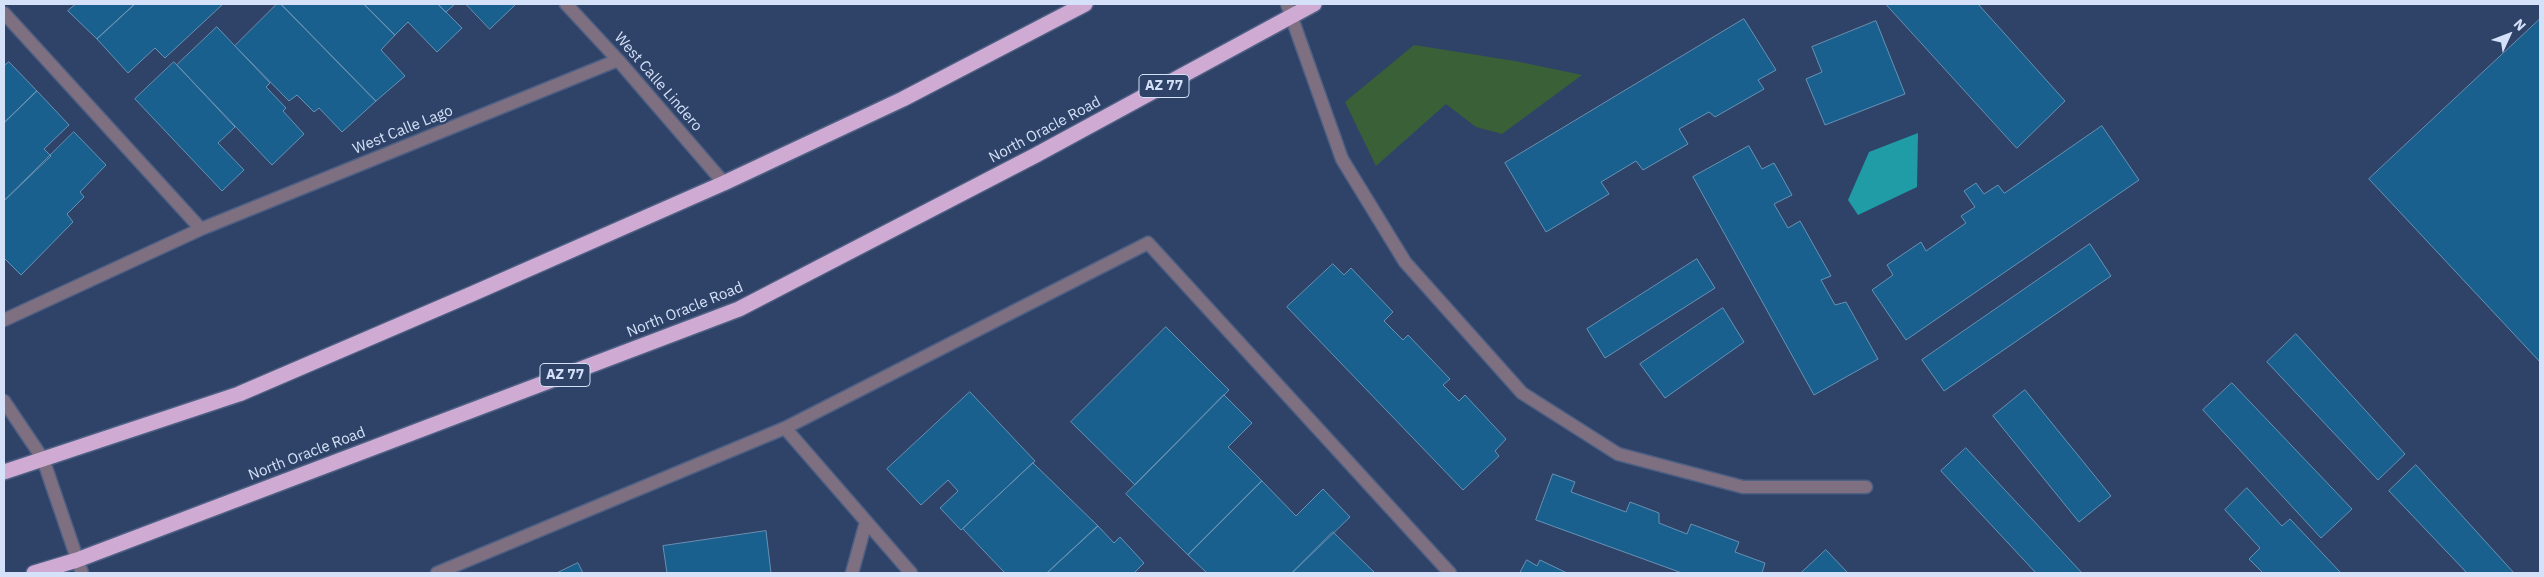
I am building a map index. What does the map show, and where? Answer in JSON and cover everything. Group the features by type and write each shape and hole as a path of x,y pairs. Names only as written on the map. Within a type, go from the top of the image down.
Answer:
{"highway":[{"path":"4,472 239,394 724,183 903,99 1085,4"},
{"name":"North Oracle Road","path":"34,573 79,567 739,309 1036,155 1289,10 1314,4"}],"street":[{"name":"West Calle Lindero","path":"566,4 618,60 724,183"},
{"path":"1289,10 1342,159 1405,262 1522,393 1618,454 1743,487 1866,488"},
{"path":"4,13 201,229"},
{"name":"West Calle Lago","path":"4,320 201,229 618,60"},
{"path":"437,573 785,428 1148,243 1450,573"},
{"path":"4,401 43,459 79,567"},
{"path":"785,428 911,573"},
{"path":"852,573 866,522"}],"shaded area":[{"path":"1414,45 1515,61 1582,75 1502,134 1476,127 1446,104 1376,166 1345,102"},
{"path":"1918,133 1917,187 1858,215 1848,200 1869,152"}],"building":[{"path":"76,4 135,4 97,39 68,11"},
{"path":"135,4 223,4 165,58 155,48 128,73 97,39"},
{"path":"277,4 281,4 376,101 342,132 319,108 314,112 297,95 289,101 235,46"},
{"path":"281,4 364,4 395,35 381,50 405,76 376,101"},
{"path":"364,4 438,4 462,28 437,52 408,22 395,35"},
{"path":"438,4 455,4 446,12"},
{"path":"466,4 516,4 490,29"},
{"path":"1886,4 1978,4 2065,101 2017,148"},
{"path":"1744,19 1776,70 1758,80 1764,89 1715,117 1709,112 1679,129 1688,144 1643,170 1636,161 1601,182 1609,194 1546,232 1505,163"},
{"path":"2540,19 2540,362 2369,179"},
{"path":"1876,21 1905,94 1825,125 1806,79 1822,72 1812,47"},
{"path":"217,27 270,83 266,87 286,108 283,111 304,134 272,165 177,65"},
{"path":"9,62 37,91 4,123 4,66"},
{"path":"174,62 235,127 218,143 244,170 222,191 135,99"},
{"path":"37,91 69,125 44,149 51,156 4,201 4,123"},
{"path":"2102,126 2139,180 1906,340 1872,290 1893,275 1887,265 1921,242 1926,251 1966,223 1961,216 1975,207 1964,191 1976,183 1984,194 1998,185 2004,193"},
{"path":"74,132 106,165 80,192 84,197 67,214 73,222 21,275 4,258 4,201"},
{"path":"1749,146 1762,169 1774,163 1792,195 1774,204 1788,228 1800,221 1831,276 1821,280 1835,305 1846,302 1878,359 1814,395 1693,177"},
{"path":"2090,244 2111,276 1944,391 1922,360"},
{"path":"1697,259 1715,288 1605,358 1587,329"},
{"path":"1333,264 1344,275 1351,268 1393,312 1384,321 1403,340 1408,335 1450,379 1443,385 1459,401 1465,395 1506,439 1495,451 1499,456 1463,490 1287,307"},
{"path":"1723,308 1744,342 1665,398 1640,364"},
{"path":"1166,327 1229,390 1135,485 1071,422"},
{"path":"2296,334 2405,454 2378,480 2267,362"},
{"path":"2232,383 2352,509 2321,538 2203,410"},
{"path":"2025,390 2111,496 2079,522 1993,416"},
{"path":"970,392 1035,461 961,530 940,508 958,491 948,480 921,505 887,469"},
{"path":"1224,395 1252,423 1228,447 1262,481 1188,555 1126,494"},
{"path":"1966,448 2082,573 2036,573 1941,471"},
{"path":"1033,463 1098,526 1047,573 1005,573 963,529"},
{"path":"2416,465 2514,573 2467,573 2389,491"},
{"path":"1553,474 1575,482 1571,492 1626,512 1630,502 1659,513 1659,523 1687,534 1691,524 1739,542 1735,552 1765,563 1762,573 1682,573 1536,520"},
{"path":"1262,481 1296,516 1323,489 1350,517 1292,573 1207,573 1188,555"},
{"path":"2247,488 2282,526 2290,519 2341,573 2263,573 2249,559 2260,548 2225,510"},
{"path":"1098,526 1114,543 1120,537 1144,563 1135,572 1137,573 1047,573"},
{"path":"766,531 771,573 667,573 663,546"},
{"path":"1333,532 1375,573 1292,573"},
{"path":"1826,550 1848,573 1801,573"},
{"path":"1527,560 1537,566 1540,560 1567,573 1520,573"},
{"path":"578,563 583,573 557,573"}]}
